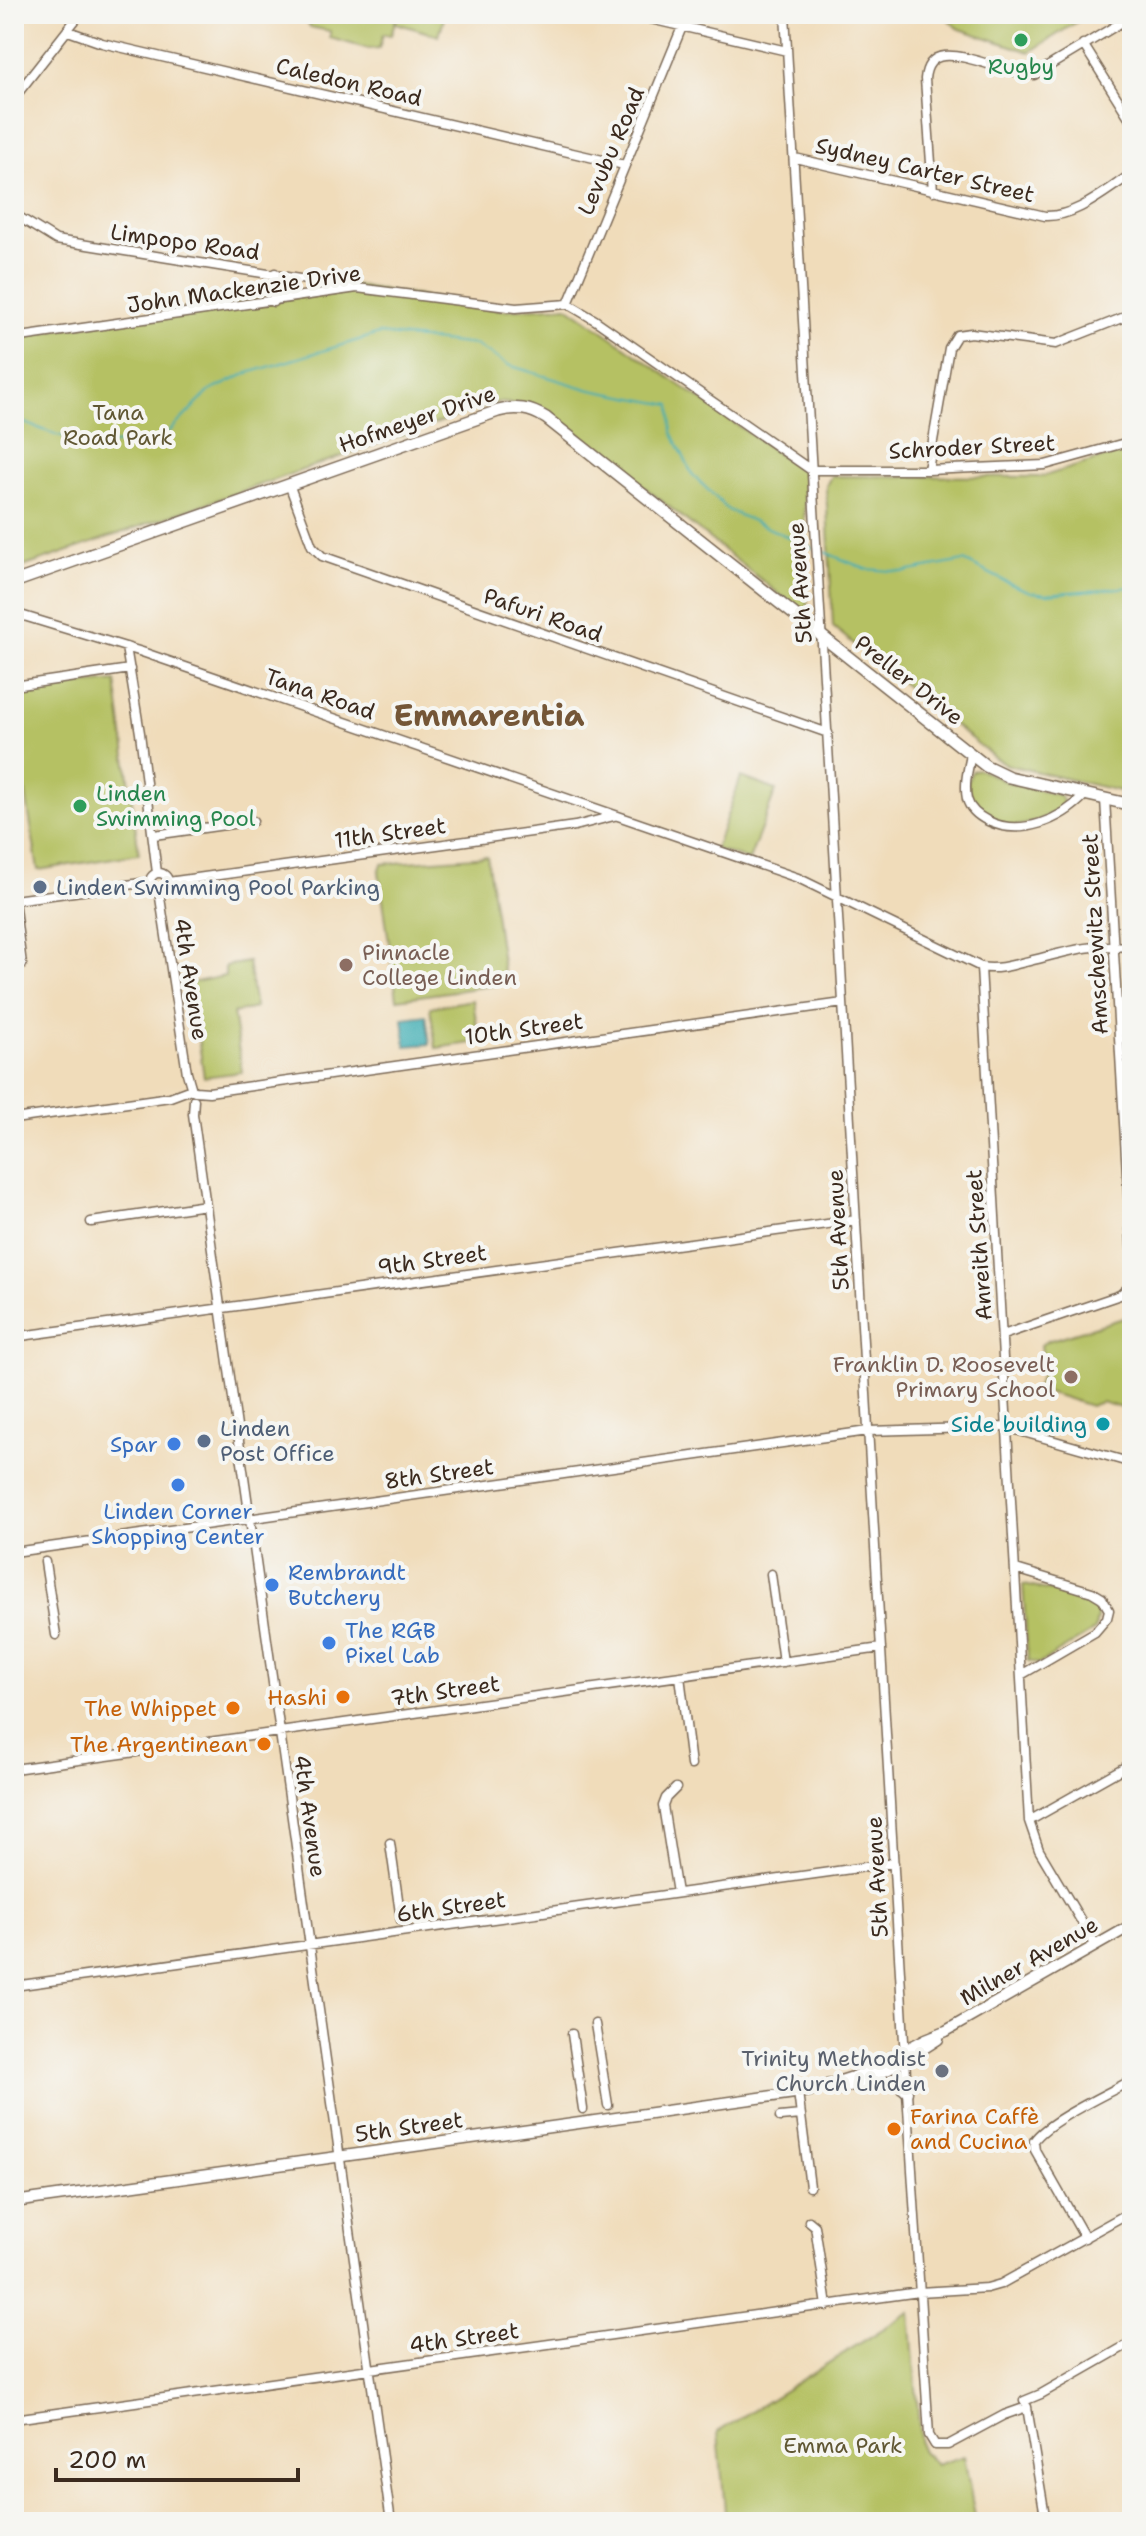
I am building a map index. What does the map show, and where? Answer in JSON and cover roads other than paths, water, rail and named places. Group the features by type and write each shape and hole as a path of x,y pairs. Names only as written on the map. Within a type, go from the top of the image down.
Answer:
{"main road":[{"name":"Hofmeyer Drive","path":"14,582 498,411 515,408 530,410 546,418 822,637"},
{"name":"Preller Drive","path":"822,637 971,755 1002,775 1132,805"}],"street":[{"path":"14,98 80,14"},
{"path":"629,14 787,51"},
{"name":"Levubu Road","path":"568,304 690,14"},
{"name":"5th Avenue","path":"785,14 927,2426 933,2443 941,2447 1024,2406"},
{"path":"933,191 925,79 931,63 939,57 949,56 1034,75 1132,16"},
{"name":"Caledon Road","path":"68,31 102,43 624,165"},
{"path":"1083,44 1132,122"},
{"name":"Sydney Carter Street","path":"795,158 1038,215 1058,216 1077,209 1132,174"},
{"name":"Limpopo Road","path":"14,214 56,240 357,288"},
{"path":"273,302 275,273"},
{"name":"John Mackenzie Drive","path":"14,338 357,288 516,308 568,304"},
{"path":"568,304 811,470"},
{"path":"928,470 949,348 957,335 971,333 1056,344 1132,314"},
{"name":"Schroder Street","path":"811,470 928,470 1045,465 1132,441"},
{"name":"Pafuri Road","path":"289,484 312,546 322,556 828,733"},
{"name":"Tana Road","path":"14,613 126,647 798,878 981,967"},
{"path":"126,647 157,873"},
{"path":"14,686 130,669"},
{"name":"Preller Drive","path":"971,755 966,778 968,801 977,815 999,825 1015,828 1051,819 1066,812 1085,795"},
{"name":"Amschewitz Street","path":"1105,799 1132,1259"},
{"name":"11th Street","path":"168,882 575,826 615,815"},
{"path":"154,835 253,821"},
{"path":"157,873 165,876 168,882 159,891 151,888 149,882 157,873"},
{"path":"22,965 14,900 149,882"},
{"name":"4th Avenue","path":"159,891 391,2522"},
{"path":"981,967 996,969 1089,947 1114,945 1132,948"},
{"name":"Anreith Street","path":"981,967 1029,1821 1039,1850 1096,1946"},
{"name":"10th Street","path":"14,1119 843,1003"},
{"path":"91,1222 206,1205"},
{"name":"9th Street","path":"14,1337 856,1220"},
{"path":"1003,1335 1113,1298 1130,1283"},
{"name":"8th Street","path":"14,1552 868,1431 1006,1427 1132,1463"},
{"path":"45,1562 56,1635"},
{"path":"1016,1569 1092,1592 1102,1598 1109,1610 1095,1632 1021,1675"},
{"path":"771,1574 783,1662"},
{"name":"7th Street","path":"14,1769 881,1648"},
{"path":"680,1676 691,1765"},
{"path":"1029,1821 1132,1763"},
{"path":"676,1788 663,1806 677,1893"},
{"path":"390,1843 401,1920"},
{"name":"6th Street","path":"14,1986 894,1863"},
{"name":"Milner Avenue","path":"904,2055 1132,1925"},
{"path":"595,2024 608,2105"},
{"path":"572,2034 583,2109"},
{"name":"5th Street","path":"804,2091 827,2091 857,2084 904,2055"},
{"name":"5th Street","path":"14,2202 804,2091 856,2076 904,2055"},
{"path":"1085,2238 1035,2150 1034,2141 1045,2130 1132,2080"},
{"path":"857,2084 893,2083 907,2092"},
{"path":"804,2091 801,2115 810,2187"},
{"path":"780,2117 801,2115"},
{"name":"4th Street","path":"14,2419 919,2292 994,2287 1132,2211"},
{"path":"809,2221 814,2223 827,2306"},
{"path":"1046,2522 1031,2426 1024,2406 1132,2342"}],"water":[{"path":"426,1015 430,1044 406,1046 403,1018"}],"waterway":[{"path":"14,419 57,435 111,444 160,441 210,391 248,373 379,334 475,345 508,365 591,390 671,405 672,432 692,474 728,510 813,548"},
{"path":"819,550 866,569 904,572 964,561 1013,585 1046,594 1132,587"}],"place":[{"name":"Rugby","path":"1021,40"},
{"name":"Linden Swimming Pool","path":"80,806"},
{"name":"Linden Swimming Pool Parking","path":"40,887"},
{"name":"Pinnacle College Linden","path":"346,965"},
{"name":"Franklin D. Roosevelt Primary School","path":"1071,1377"},
{"name":"Side building","path":"1103,1424"},
{"name":"Linden Post Office","path":"204,1441"},
{"name":"Spar","path":"174,1444"},
{"name":"Linden Corner Shopping Center","path":"178,1485"},
{"name":"Rembrandt Butchery","path":"272,1585"},
{"name":"The RGB Pixel Lab","path":"329,1643"},
{"name":"Hashi","path":"343,1697"},
{"name":"The Whippet","path":"233,1708"},
{"name":"The Argentinean","path":"264,1744"},
{"name":"Trinity Methodist Church Linden","path":"942,2071"},
{"name":"Farina Caffè and Cucina","path":"894,2129"}],"district":[{"name":"Emmarentia","path":"489,715"}],"park label":[{"name":"Tana Road Park","path":"118,424"},
{"name":"Emma Park","path":"843,2445"}]}
